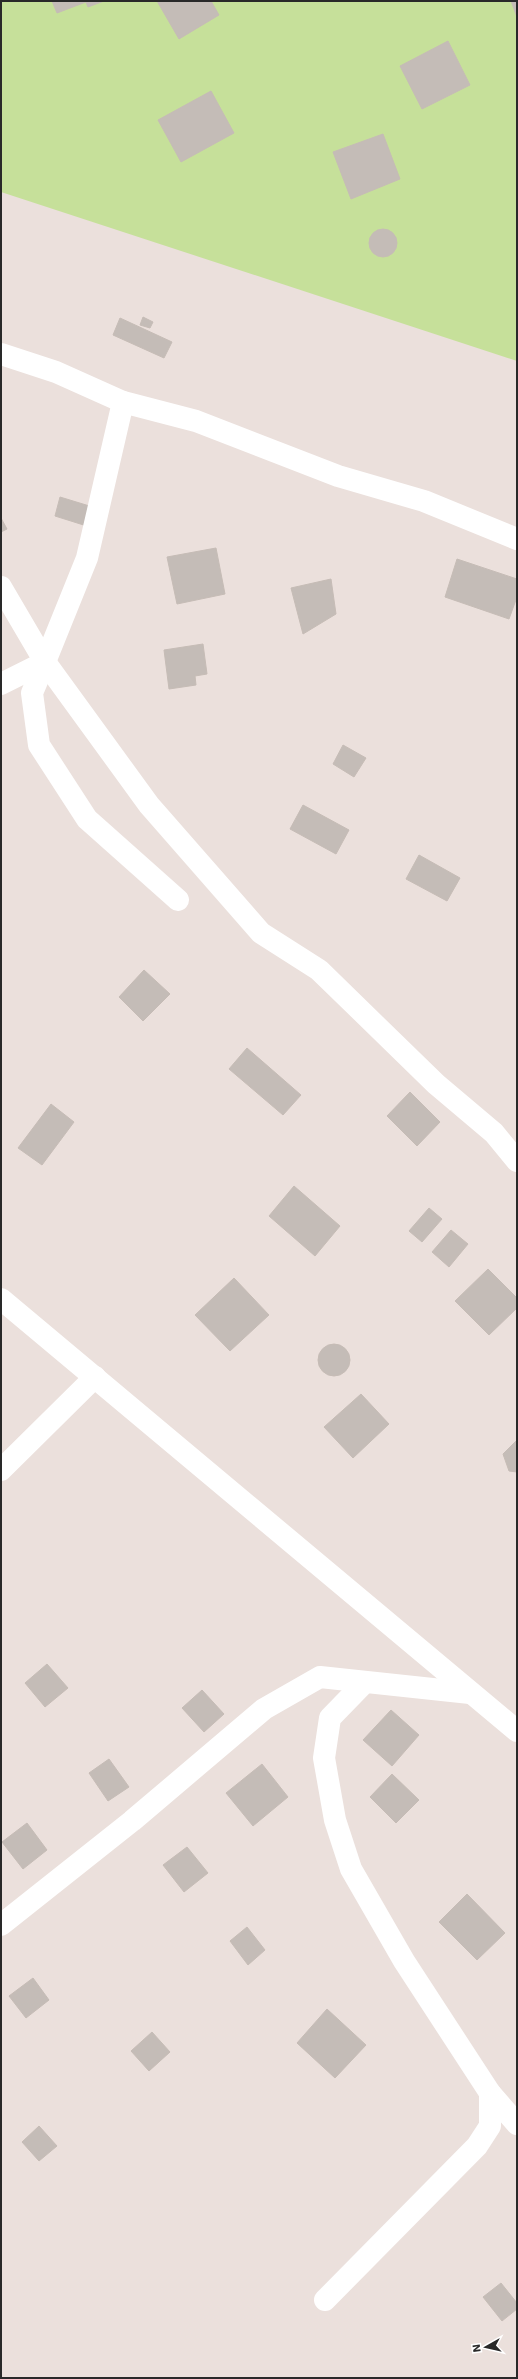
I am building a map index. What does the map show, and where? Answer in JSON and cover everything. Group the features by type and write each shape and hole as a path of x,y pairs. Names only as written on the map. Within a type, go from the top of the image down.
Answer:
{"street":[{"path":"1,354 56,372 123,402 196,421 338,476 424,501 517,539"},
{"path":"123,402 87,558 32,693 39,745 87,819 178,900"},
{"path":"1,587 45,662 149,805 262,933 319,970 436,1084 494,1133 517,1161"},
{"path":"1,684 45,662"},
{"path":"1,1299 517,1731"},
{"path":"1,1470 95,1377"},
{"path":"1,1925 132,1821 264,1709 320,1677 470,1693"},
{"path":"365,1682 330,1718 324,1758 335,1820 351,1869 404,1961 490,2093 517,2124"},
{"path":"325,2300 477,2146 490,2126 490,2093"}],"green space":[{"path":"1,1 517,1 517,361 1,192"}],"building":[{"path":"52,1 104,1 88,7 86,2 57,13"},
{"path":"157,1 211,1 219,15 179,39"},
{"path":"511,1 517,1 517,17"},
{"path":"448,41 470,85 422,109 400,66"},
{"path":"211,91 234,133 181,162 158,120"},
{"path":"383,134 400,179 351,199 333,152"},
{"path":"383,229 393,233 397,243 393,253 383,257 373,253 369,243 373,233"},
{"path":"143,317 153,322 150,328 140,325"},
{"path":"120,318 172,342 164,358 113,335"},
{"path":"60,497 96,508 90,527 55,516"},
{"path":"1,518 7,529 1,532"},
{"path":"216,548 225,594 177,604 167,557"},
{"path":"457,559 517,579 517,597 509,619 445,597"},
{"path":"331,579 336,614 303,634 291,588"},
{"path":"203,644 207,674 195,676 196,685 169,689 164,650"},
{"path":"343,745 366,758 354,777 333,764"},
{"path":"303,805 349,830 336,854 290,829"},
{"path":"419,855 460,878 447,901 406,879"},
{"path":"144,970 170,994 143,1021 119,997"},
{"path":"247,1048 301,1095 283,1115 229,1069"},
{"path":"410,1092 440,1122 417,1146 387,1116"},
{"path":"51,1104 74,1122 42,1165 18,1148"},
{"path":"294,1186 340,1226 315,1256 269,1216"},
{"path":"429,1208 442,1219 422,1242 409,1231"},
{"path":"451,1230 468,1244 449,1267 432,1252"},
{"path":"488,1269 517,1298 517,1308 489,1335 455,1301"},
{"path":"234,1278 269,1315 230,1351 195,1315"},
{"path":"331,1344 337,1344 347,1351 350,1360 349,1366 343,1373 337,1376 331,1376 321,1369 318,1363 318,1357 325,1347"},
{"path":"361,1394 389,1424 353,1458 324,1427"},
{"path":"517,1440 517,1472 509,1471 503,1454"},
{"path":"47,1664 68,1688 45,1707 25,1683"},
{"path":"202,1690 224,1714 204,1732 182,1708"},
{"path":"391,1710 419,1735 392,1766 363,1740"},
{"path":"109,1759 129,1787 108,1801 89,1773"},
{"path":"262,1764 288,1797 253,1826 226,1793"},
{"path":"392,1774 419,1800 396,1823 370,1797"},
{"path":"27,1823 47,1850 23,1869 2,1842"},
{"path":"187,1847 208,1873 184,1892 163,1865"},
{"path":"467,1894 505,1933 477,1960 439,1922"},
{"path":"247,1927 265,1950 248,1965 230,1941"},
{"path":"33,1978 49,2000 26,2018 9,1996"},
{"path":"327,2009 366,2045 335,2078 297,2043"},
{"path":"152,2032 170,2052 149,2071 131,2051"},
{"path":"39,2126 57,2146 39,2161 22,2142"},
{"path":"501,2283 517,2303 517,2309 502,2321 483,2297"}]}
